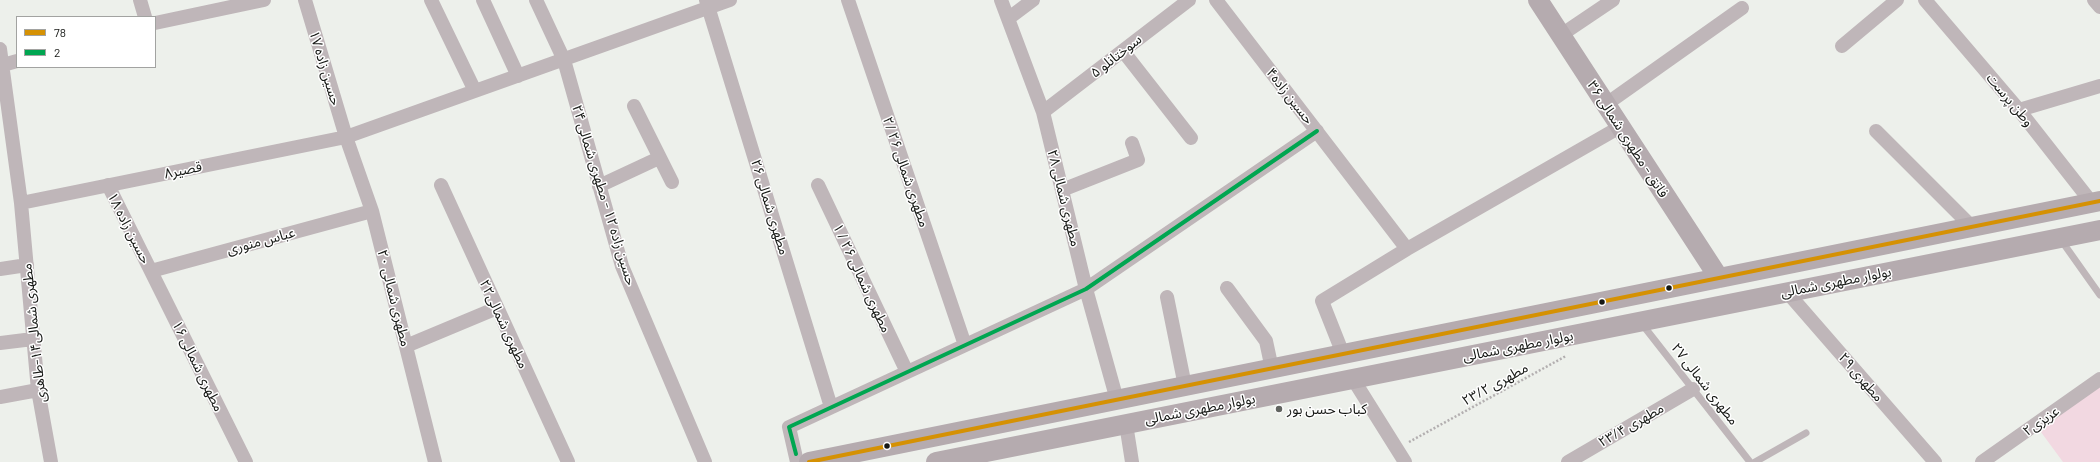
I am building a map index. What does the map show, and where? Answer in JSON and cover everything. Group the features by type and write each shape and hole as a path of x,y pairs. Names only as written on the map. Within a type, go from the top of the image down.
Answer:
{"main road":[{"name":"فاتق - مطهری شمالی ۳۶","path":"1538,0 1719,278"},
{"name":"بولوار مطهری شمالی","path":"809,462 2096,202"},
{"path":"2020,218 2027,244"},
{"name":"بولوار مطهری شمالی","path":"936,462 2100,230"},
{"path":"1528,317 1534,343"}],"street":[{"path":"140,0 145,16"},
{"path":"156,23 264,0"},
{"name":"حسین زاده ۱۷","path":"305,0 346,137"},
{"path":"430,0 476,91"},
{"path":"483,0 518,76"},
{"name":"حسین زاده ۱۲ - مطهری شمالی ۲۴","path":"536,0 564,60 622,266 705,462"},
{"name":"قصیر۸","path":"21,203 346,137 564,60 708,4 730,0"},
{"name":"مطهری شمالی ۲۶ /۲","path":"848,0 965,345"},
{"name":"مطهری شمالی ۲۸","path":"1001,0 1043,112 1086,289 1117,400"},
{"path":"1008,18 1033,0"},
{"name":"سوختانلو ۵","path":"1043,112 1189,0"},
{"name":"حسین زاده۴","path":"1216,0 1407,249"},
{"path":"1561,35 1613,0"},
{"path":"1842,46 1897,0"},
{"name":"وطن پرست","path":"1925,0 2096,202"},
{"path":"2094,0 2100,7"},
{"name":"مطهری شمالی ۲۶","path":"708,4 832,407"},
{"path":"1605,105 1742,8"},
{"name":"مطهری شمالی۱۴-طاهری","path":"0,49 21,203 38,390 51,462"},
{"path":"1122,51 1191,138"},
{"path":"2,71 16,62"},
{"path":"2019,110 2100,86"},
{"path":"634,106 672,182"},
{"path":"1343,354 1322,301 1407,249 1620,128"},
{"path":"797,462 789,426 1086,289 1317,131"},
{"path":"1876,131 1972,227"},
{"name":"مطهری شمالی ۲۰","path":"346,137 372,211 435,462"},
{"path":"1062,190 1138,160 1132,143"},
{"path":"599,186 659,158"},
{"name":"حسین زاده ۱۸","path":"108,185 151,271"},
{"name":"مطهری شمالی۲۲","path":"441,185 568,462"},
{"name":"مطهری شمالی ۲۶ / ۱","path":"818,185 907,372"},
{"name":"عباس منوری","path":"151,271 372,211"},
{"path":"0,270 26,265"},
{"name":"مطهری شمالی ۱۶","path":"151,271 246,462"},
{"path":"1227,288 1266,341 1272,368"},
{"name":"مطهری ۲۹","path":"1787,292 1935,462"},
{"path":"1167,297 1185,386"},
{"path":"406,346 497,308"},
{"path":"0,343 33,339"},
{"path":"1353,379 1405,462"},
{"name":"عزیزی۲","path":"1982,462 2100,379"},
{"name":"مطهری ۲۳/۴","path":"1568,462 1693,389"},
{"path":"0,397 38,390"},
{"path":"1126,424 1132,462"}],"lane":[{"path":"2059,238 2100,295"},
{"name":"مطهری شمالی ۲۷","path":"1640,322 1750,462"},
{"path":"1755,462 1806,433"}],"path":[{"name":"مطهری ۲۳/۲","path":"1397,449 1568,355"}],"shaded area":[{"path":"2100,387 2100,462 2063,462 2038,428"}],"transit line":[{"name":"2","path":"796,454 789,427 1086,289 1317,131"},
{"name":"78","path":"809,462 2100,201"}],"place":[{"name":"كباب حسن بور","path":"1279,409"}]}
